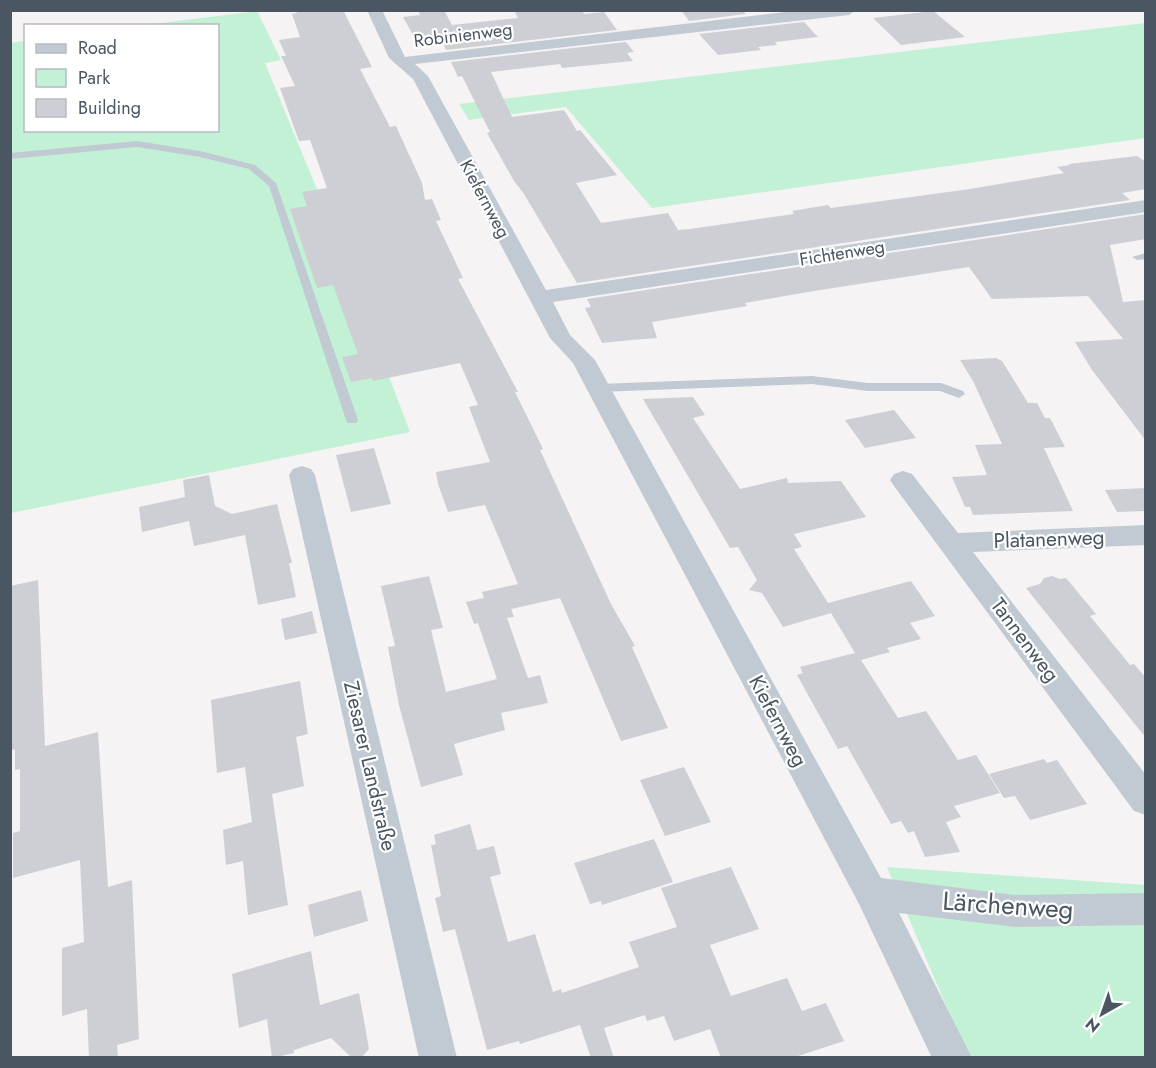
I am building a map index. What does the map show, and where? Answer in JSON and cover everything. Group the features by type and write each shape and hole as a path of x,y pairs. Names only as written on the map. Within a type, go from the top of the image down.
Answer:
{"street":[{"name":"Kiefernweg","path":"374,10 398,57 420,76 561,338 583,360 871,893 953,1058"},
{"name":"Robinienweg","path":"403,62 421,58 849,10"},
{"name":"Fichtenweg","path":"538,298 1146,206"},
{"name":"Ziesarer Landstraße","path":"302,474 438,1058"},
{"name":"Tannenweg","path":"903,480 1146,801"},
{"name":"Platanenweg","path":"952,543 1146,535"},
{"name":"Lärchenweg","path":"871,893 1015,911 1146,909"}],"lane":[{"path":"10,156 136,144 200,154 252,167 273,185 352,420"},
{"path":"598,388 812,380 868,387 941,387 959,394"}],"green space":[{"path":"257,11 281,60 265,63 330,221 410,432 11,513 10,43 24,41 24,132 219,132 219,24 153,24"},
{"path":"1145,23 1145,138 652,208 566,107 469,120 459,104"},
{"path":"887,867 1145,885 1145,1057 968,1057"}],"building":[{"path":"296,10 343,10 372,67 360,69 390,127 396,126 422,183 425,200 432,199 441,220 436,221 463,278 458,279 518,392 515,392 543,449 540,450 611,604 635,646 632,647 668,728 621,741 560,598 511,609 514,617 507,618 528,678 540,675 548,703 501,713 505,730 454,744 463,775 421,787 399,705 388,647 395,646 381,586 429,576 443,628 431,630 446,692 497,679 478,623 474,624 466,602 484,598 482,592 518,584 485,505 448,512 438,484 436,472 490,462 469,407 478,405 460,363 373,381 372,378 351,382 342,357 358,354 333,285 317,288 290,209 307,206 302,192 327,188 310,140 299,141 280,88 295,86 281,56 286,56 279,40 300,37 292,14 297,13"},
{"path":"418,10 444,10 452,25 518,18 514,10 582,10 584,14 604,12 617,30 446,50 444,45 420,48 403,17 420,15"},
{"path":"681,10 742,10 746,14 689,21"},
{"path":"933,11 965,37 901,45 873,18"},
{"path":"804,22 818,37 775,42 777,45 758,47 761,50 718,55 699,34"},
{"path":"626,42 634,52 627,53 633,61 562,68 560,64 491,72 512,117 564,110 577,131 580,130 617,175 576,183 601,223 668,213 678,230 690,229 794,214 792,211 828,205 831,208 970,189 1064,173 1057,167 1069,164 1137,156 1146,162 1146,189 1122,193 1130,200 577,283 514,181 487,133 490,132 462,76 458,77 451,62"},
{"path":"1146,214 1146,239 1110,245 1123,302 1146,300 1146,441 1092,370 1075,342 1123,339 1088,296 992,299 969,267 814,291 745,303 747,306 652,322 657,338 602,343 585,308 591,307 587,299"},
{"path":"996,358 1002,361 1028,403 1037,403 1045,418 1050,418 1065,447 1044,448 1073,511 973,515 970,507 965,507 952,477 987,475 975,445 1002,444 973,381 960,360"},
{"path":"693,397 705,415 693,418 740,489 787,478 788,483 841,481 866,517 794,534 802,547 794,549 828,603 911,581 935,616 910,623 921,639 887,648 890,652 861,660 898,718 926,711 958,760 976,755 1000,793 954,806 961,817 946,822 960,852 925,857 914,831 908,833 901,821 891,824 847,746 838,749 797,675 803,673 800,667 855,653 831,613 783,627 762,593 749,590 757,580 738,547 730,548 643,399"},
{"path":"894,410 916,438 865,448 845,420"},
{"path":"374,448 391,504 351,512 336,455"},
{"path":"209,475 215,506 232,514 277,504 292,563 289,563 296,597 258,605 245,535 194,546 189,521 142,532 139,507 185,497 183,480"},
{"path":"1146,488 1146,511 1117,512 1105,490"},
{"path":"1052,576 1060,579 1066,578 1096,614 1090,616 1130,665 1134,664 1146,678 1146,738 1026,588 1040,584 1044,578"},
{"path":"38,580 45,746 98,732 108,887 132,880 139,1039 117,1045 118,1058 89,1058 87,1009 62,1016 62,948 84,942 80,860 13,878 13,833 20,831 20,769 15,770 15,749 10,751 10,586"},
{"path":"312,611 317,633 285,640 281,619"},
{"path":"300,681 308,734 296,737 304,786 272,794 288,905 248,915 243,861 226,865 223,830 252,822 245,767 217,773 211,700"},
{"path":"1044,759 1047,763 1057,760 1087,804 1030,820 1015,796 1004,798 989,774"},
{"path":"684,767 711,822 665,836 640,780"},
{"path":"470,824 477,850 494,846 501,874 490,877 508,942 535,934 553,992 561,989 562,993 639,967 629,942 677,927 661,888 731,867 759,929 710,945 731,996 787,978 802,1011 826,1003 844,1041 792,1058 721,1058 710,1029 674,1041 664,1016 647,1021 645,1015 604,1028 614,1058 591,1058 580,1025 520,1044 519,1041 487,1050 455,929 443,932 435,898 441,896 431,845 436,844 434,835"},
{"path":"654,839 673,882 602,905 601,901 590,904 574,863"},
{"path":"361,890 368,921 314,937 308,905"},
{"path":"311,951 320,1005 359,993 369,1049 361,1058 352,1058 331,1038 294,1050 294,1053 272,1058 267,1019 239,1028 232,974"}]}
